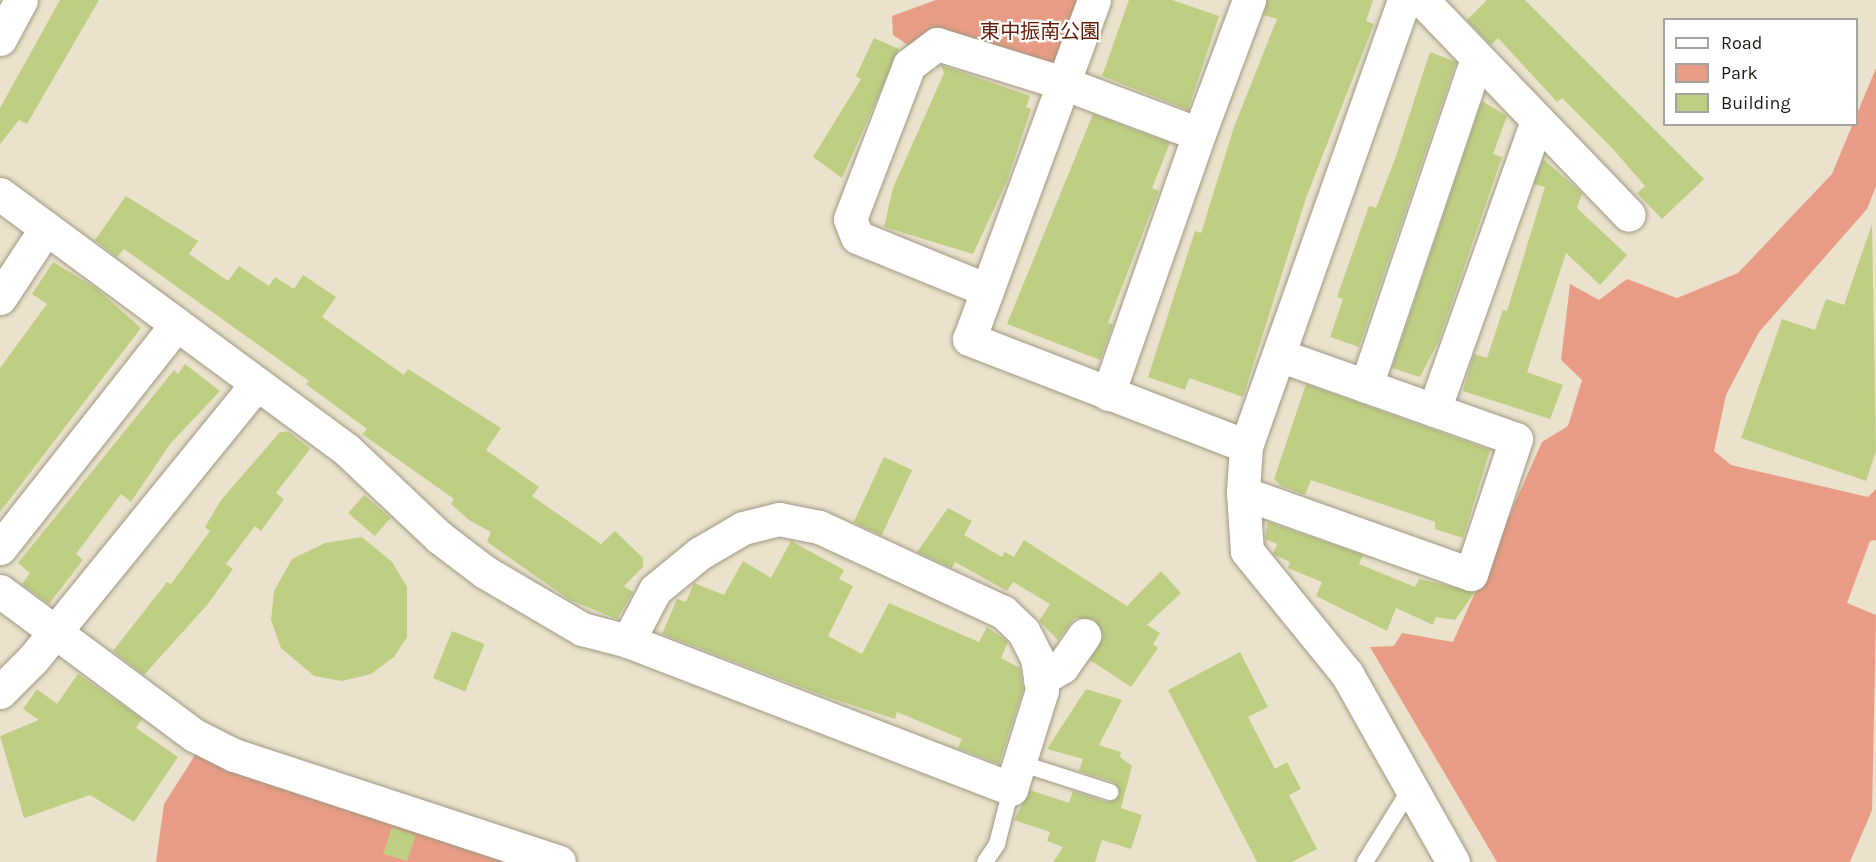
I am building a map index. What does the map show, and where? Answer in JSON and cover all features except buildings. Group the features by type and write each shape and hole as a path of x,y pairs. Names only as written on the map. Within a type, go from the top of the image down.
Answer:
{"street":[{"path":"1094,0 969,339 1246,446"},
{"path":"1108,394 1199,134 1249,0"},
{"path":"1404,0 1246,446 1244,493 1247,551 1347,674 1453,862"},
{"path":"1422,0 1629,215"},
{"path":"987,290 857,237 850,219 853,201 909,65 937,44 1063,83 1199,134"},
{"path":"1366,386 1477,58"},
{"path":"1434,410 1537,120"},
{"path":"0,194 347,450 439,537 485,572 582,629 628,640 1016,776 1032,732 1040,680 1023,631 1003,612 819,527 779,519 743,528 700,553 655,590 628,640"},
{"path":"0,298 46,228"},
{"path":"0,548 177,324"},
{"path":"1244,493 1471,574 1516,439 1279,355"},
{"path":"0,692 55,632 257,383"},
{"path":"0,591 194,735 234,755 559,862"},
{"path":"1040,680 1062,667 1084,635"}],"lane":[{"path":"985,862 997,844 1016,776 1110,792"},
{"path":"1365,862 1412,788"}],"green space":[{"name":"東中振南公園","path":"936,0 1083,0 1064,56 1047,65 911,47 893,35 892,16"},
{"path":"1876,68 1876,186 1867,209 1759,332 1726,395 1714,451 1731,465 1868,497 1876,489 1876,540 1870,541 1847,603 1876,615 1872,810 1850,862 1497,862 1370,647 1394,646 1402,633 1453,642 1542,442 1568,426 1582,380 1561,360 1570,284 1599,300 1627,279 1677,298 1738,273 1832,174 1852,126 1858,126 1858,111"},
{"path":"199,749 522,862 156,862 164,804"}]}
